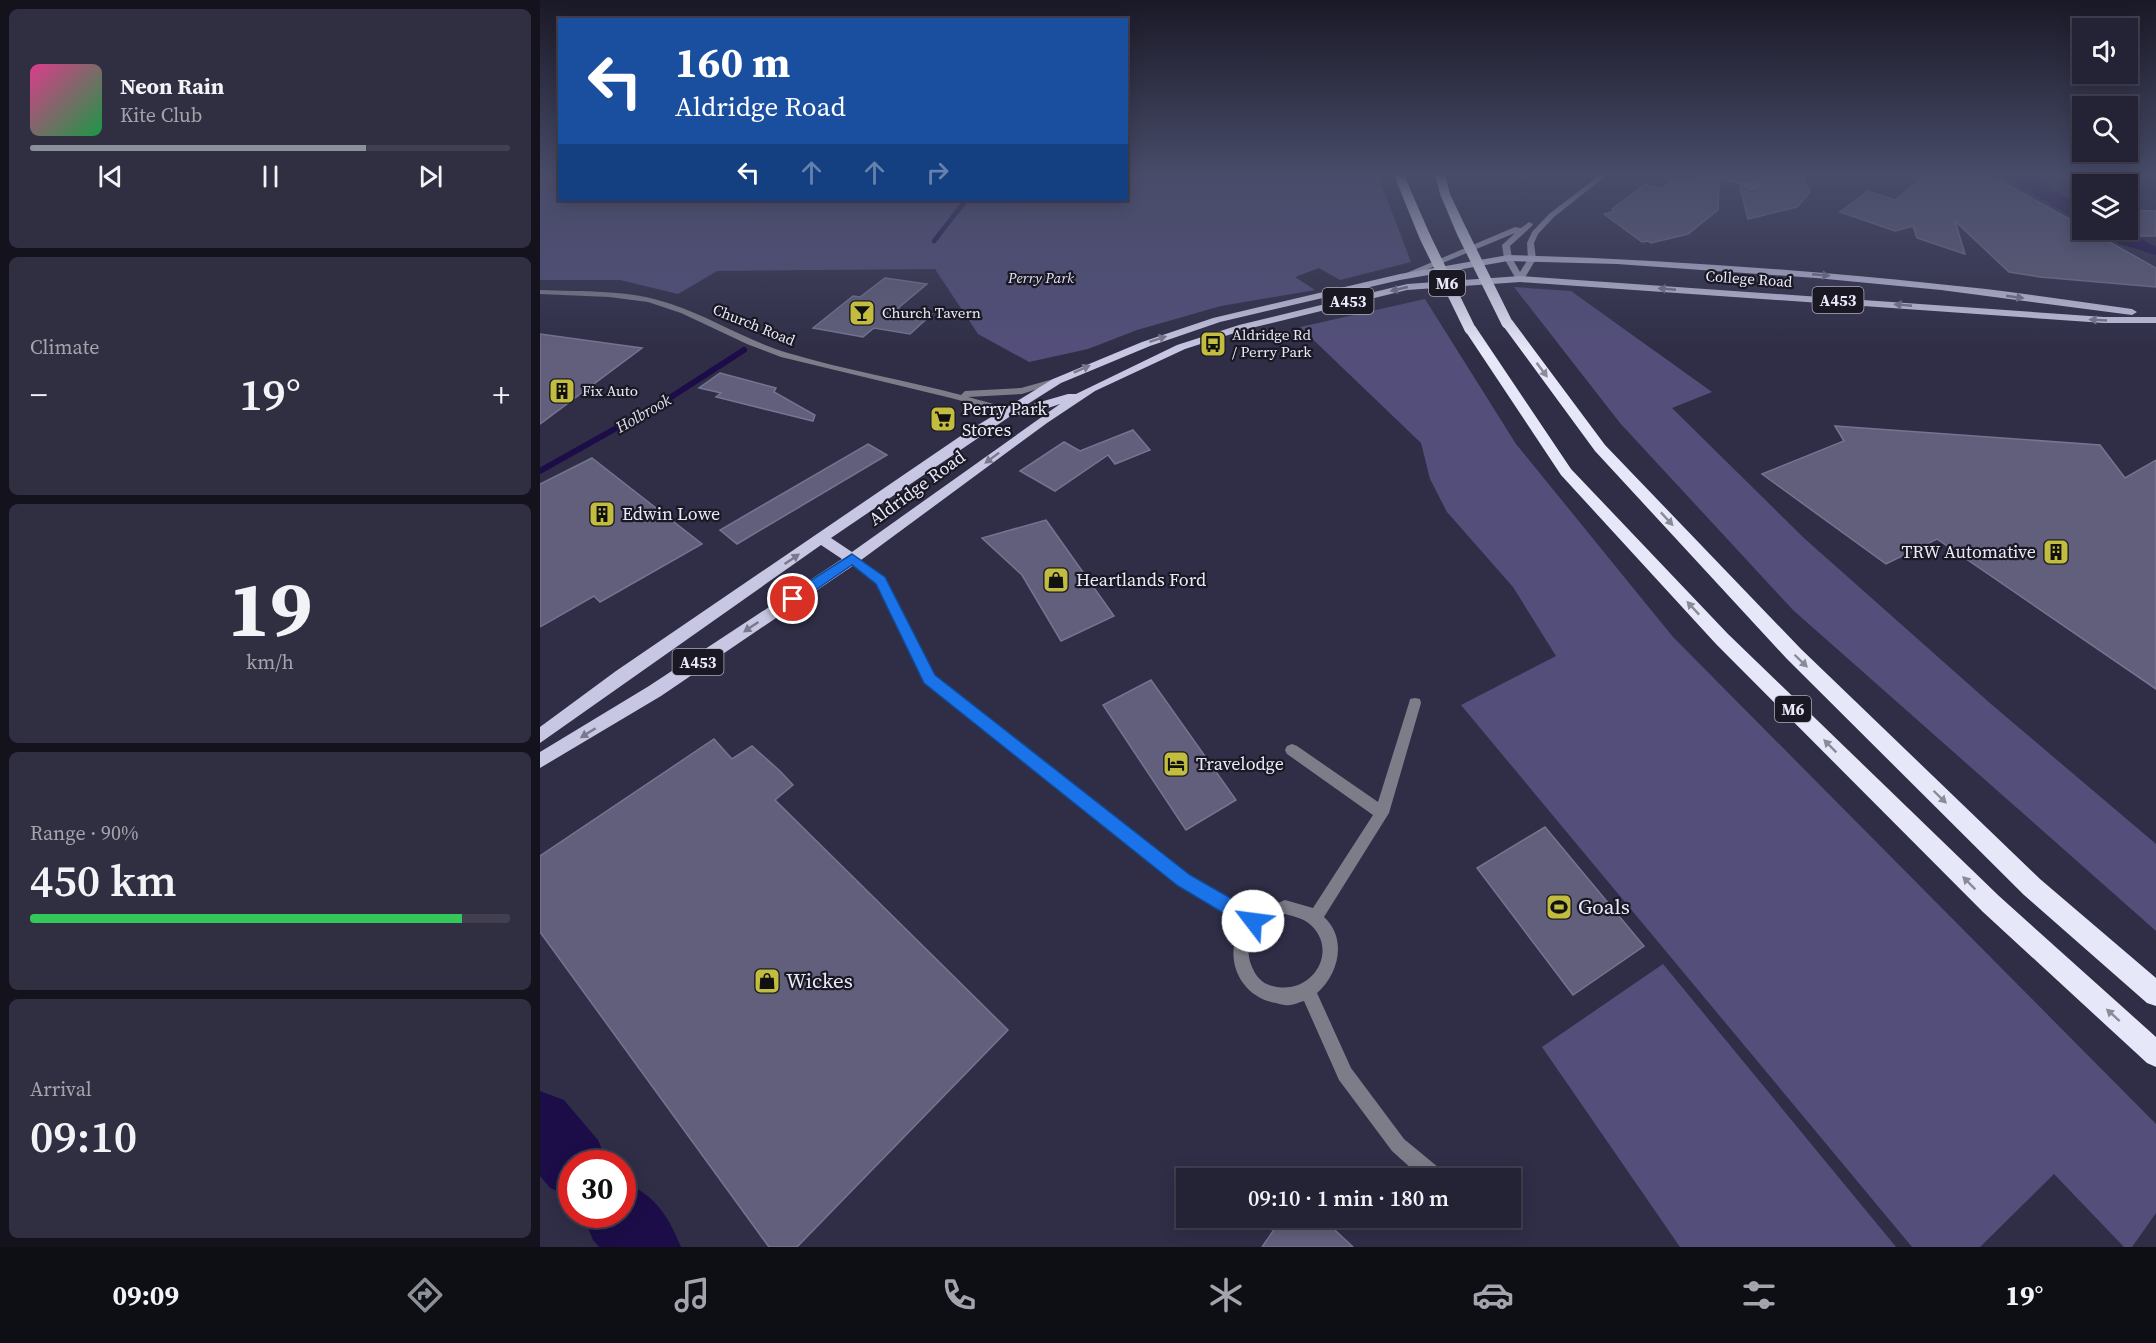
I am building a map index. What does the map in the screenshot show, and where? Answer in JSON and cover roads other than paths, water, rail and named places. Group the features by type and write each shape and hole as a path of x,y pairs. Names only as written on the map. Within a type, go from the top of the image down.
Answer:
{"highway":[{"name":"M6","path":"1423,233 1470,329 1566,472 1722,639 1990,904 2156,1054"},
{"name":"M6","path":"1463,233 1507,323 1600,448 1794,654 2032,887 2156,994"}],"main road":[{"name":"Aldridge Road","path":"540,736 622,675 969,436 1057,381 1103,360 1217,320 1400,278 1508,258 1532,259"},
{"name":"College Road","path":"1532,259 1617,261 1816,275 1941,287 2156,318"},
{"path":"1695,267 1692,271 1693,280 1698,282 1855,301"},
{"name":"Aldridge Road","path":"540,761 655,691 852,559 1043,420 1091,389 1181,348 1243,327 1407,287 1520,279"},
{"name":"College Road","path":"1520,279 2104,320 2156,318"},
{"path":"1010,411 1027,411 1091,389"},
{"path":"822,539 852,559"}],"street":[{"name":"Aldridge Road","path":"1400,278 1507,233"},
{"name":"Aldridge Road","path":"1508,258 1506,245 1519,233"},
{"name":"Aldridge Road","path":"1520,279 1532,259 1531,240 1535,233"},
{"path":"1508,258 1520,279"},
{"name":"Church Road","path":"540,292 651,300 781,354 958,395 1010,411"},
{"name":"Church Road","path":"958,395 1022,390 1057,381"},
{"path":"852,559 881,581 930,679 1184,881 1253,921"},
{"path":"1317,917 1382,813 1414,703"},
{"path":"1292,750 1382,813"},
{"path":"1285,907 1302,909 1317,917 1329,934 1332,956 1324,977 1308,992 1280,999 1256,989 1242,969 1241,943 1253,921 1268,911 1285,907"},
{"path":"1308,992 1345,1074 1398,1145 1424,1168"}],"waterway":[{"name":"Holbrook","path":"934,241 940,233"},
{"name":"Holbrook","path":"540,471 668,399 744,350"},
{"path":"540,1124 562,1150"},
{"path":"629,1228 645,1247"}],"place":[{"name":"Church Tavern","path":"862,313"},
{"name":"Aldridge Rd / Perry Park","path":"1213,344"},
{"name":"Fix Auto","path":"562,391"},
{"name":"Perry Park Stores","path":"943,419"},
{"name":"Edwin Lowe","path":"602,514"},
{"name":"TRW Automative","path":"2056,552"},
{"name":"Heartlands Ford","path":"1056,580"},
{"name":"Travelodge","path":"1176,764"},
{"name":"Goals","path":"1559,907"},
{"name":"Wickes","path":"767,981"}],"park label":[{"name":"Perry Park","path":"1041,278"}]}
